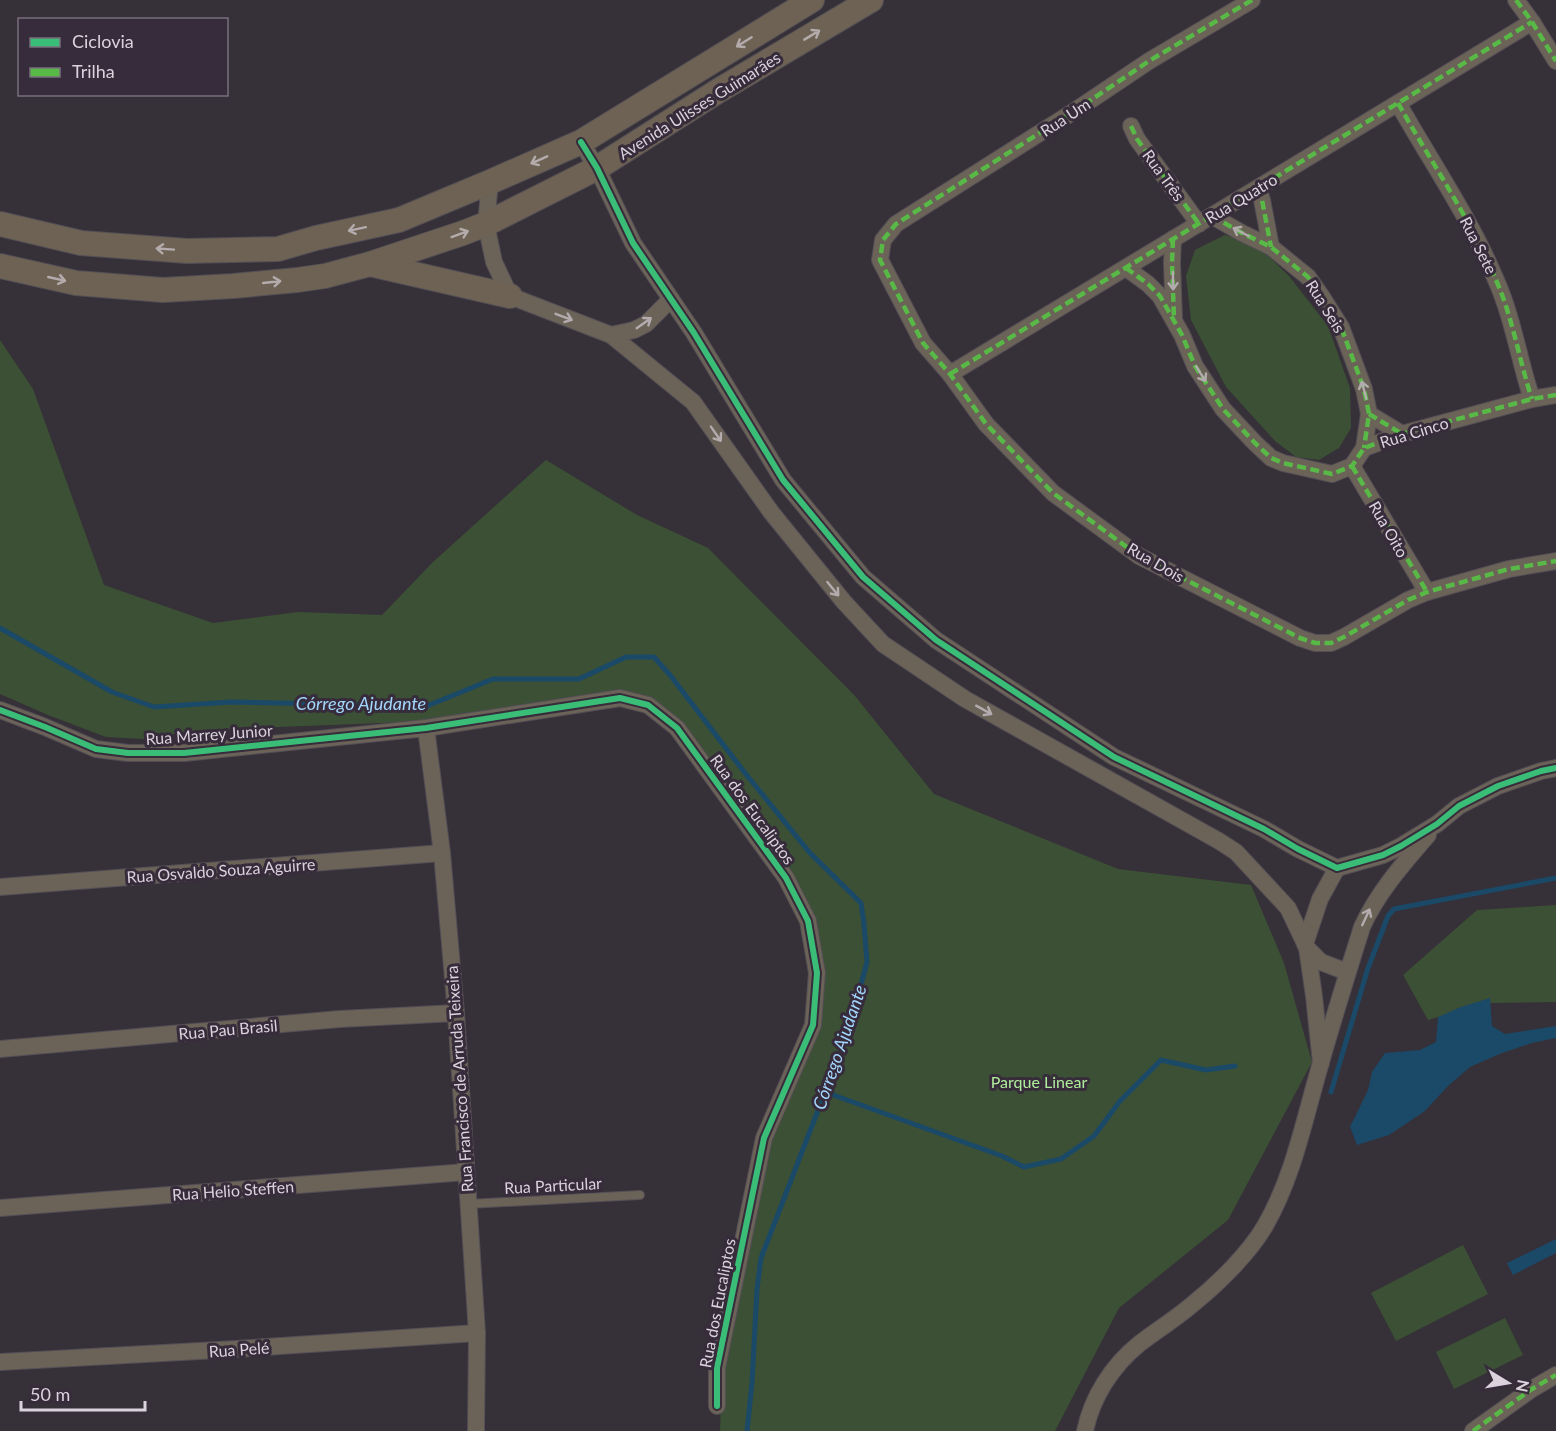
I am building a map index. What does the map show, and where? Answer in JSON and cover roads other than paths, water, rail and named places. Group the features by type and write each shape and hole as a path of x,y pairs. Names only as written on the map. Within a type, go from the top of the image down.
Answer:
{"street":[{"name":"Avenida Ulisses Guimarães","path":"0,224 81,243 187,251 278,249 316,238 399,220 581,142 812,0"},
{"name":"Avenida Ulisses Guimarães","path":"0,266 76,283 164,290 297,280 325,276 370,264 486,224 597,168 718,91 871,0"},
{"name":"Rua Um","path":"883,240 896,224 1149,61 1252,0"},
{"path":"1516,0 1556,61"},
{"name":"Rua Quatro","path":"950,374 1532,22"},
{"name":"Rua Sete","path":"1398,103 1483,251 1509,315 1532,399"},
{"name":"Rua Três","path":"1131,126 1137,138 1205,220"},
{"path":"581,142 597,168 633,243 694,333 783,480 862,577 936,640 1114,757 1264,829 1337,868 1383,855 1401,846 1437,824 1459,806 1498,786 1556,768"},
{"path":"490,182 486,224 494,262 510,296"},
{"path":"1258,188 1271,247"},
{"name":"Rua Seis","path":"1205,220 1271,247 1308,277 1341,327 1364,389 1369,414 1364,448"},
{"path":"1173,239 1174,322"},
{"name":"Rua Dois","path":"883,240 880,260 923,344 950,374 987,424 1053,493 1139,556 1300,638 1315,643 1331,643 1408,600 1427,592 1509,569 1556,561"},
{"path":"232,250 233,286"},
{"path":"370,264 510,296 611,334 693,402 771,512 844,602 883,644 965,699 1236,852 1288,908 1306,946 1321,1063"},
{"path":"1126,268 1160,296 1196,366 1223,409 1271,458 1301,468 1332,474 1352,466"},
{"path":"611,334 634,330 646,324 671,299"},
{"name":"Rua Cinco","path":"1352,466 1364,448 1402,434 1532,399 1556,395"},
{"path":"1369,414 1402,434"},
{"name":"Rua Oito","path":"1352,466 1427,592"},
{"name":"Rua dos Eucaliptos","path":"426,728 620,698 648,705 677,728 786,878 808,921 817,973 813,1025 764,1138 717,1368 717,1406"},
{"name":"Rua Marrey Junior","path":"0,710 96,749 128,753 184,753 426,728"},
{"name":"Rua Francisco de Arruda Teixeira","path":"426,728 442,853 456,1013 477,1333 476,1431"},
{"path":"1084,1431 1102,1386 1119,1364 1138,1345 1195,1303 1246,1251 1264,1227 1292,1167 1347,972 1362,927 1370,909 1385,886 1437,824"},
{"name":"Rua Osvaldo Souza Aguirre","path":"0,887 442,853"},
{"path":"1306,946 1320,899 1337,868"},
{"path":"1306,946 1321,962 1347,972"},
{"name":"Rua Pau Brasil","path":"0,1049 340,1019 456,1013"},
{"name":"Rua Helio Steffen","path":"0,1209 466,1172"},
{"name":"Rua Pelé","path":"0,1362 477,1333"},
{"path":"1473,1431 1532,1389 1556,1375"}],"lane":[{"name":"Rua Particular","path":"468,1204 640,1195"}],"water":[{"path":"1490,998 1492,1026 1505,1034 1556,1026 1556,1038 1502,1053 1470,1067 1425,1111 1389,1135 1357,1145 1350,1127 1368,1090 1372,1072 1385,1053 1420,1050 1436,1042 1438,1017"},
{"path":"1556,1239 1556,1253 1513,1275 1507,1263"}],"waterway":[{"name":"Córrego Ajudante","path":"0,628 112,692 154,707 231,702 427,706 493,679 579,679 626,657 654,657 810,853 861,903 864,924 867,962 849,1030 761,1258 747,1431"},
{"path":"1331,1092 1368,968 1388,916 1394,909 1556,878"},
{"path":"825,1092 1002,1156 1024,1167 1061,1159 1094,1136 1120,1101 1161,1060 1206,1070 1235,1066"}],"park label":[{"name":"Parque Linear","path":"1039,1081"}]}
